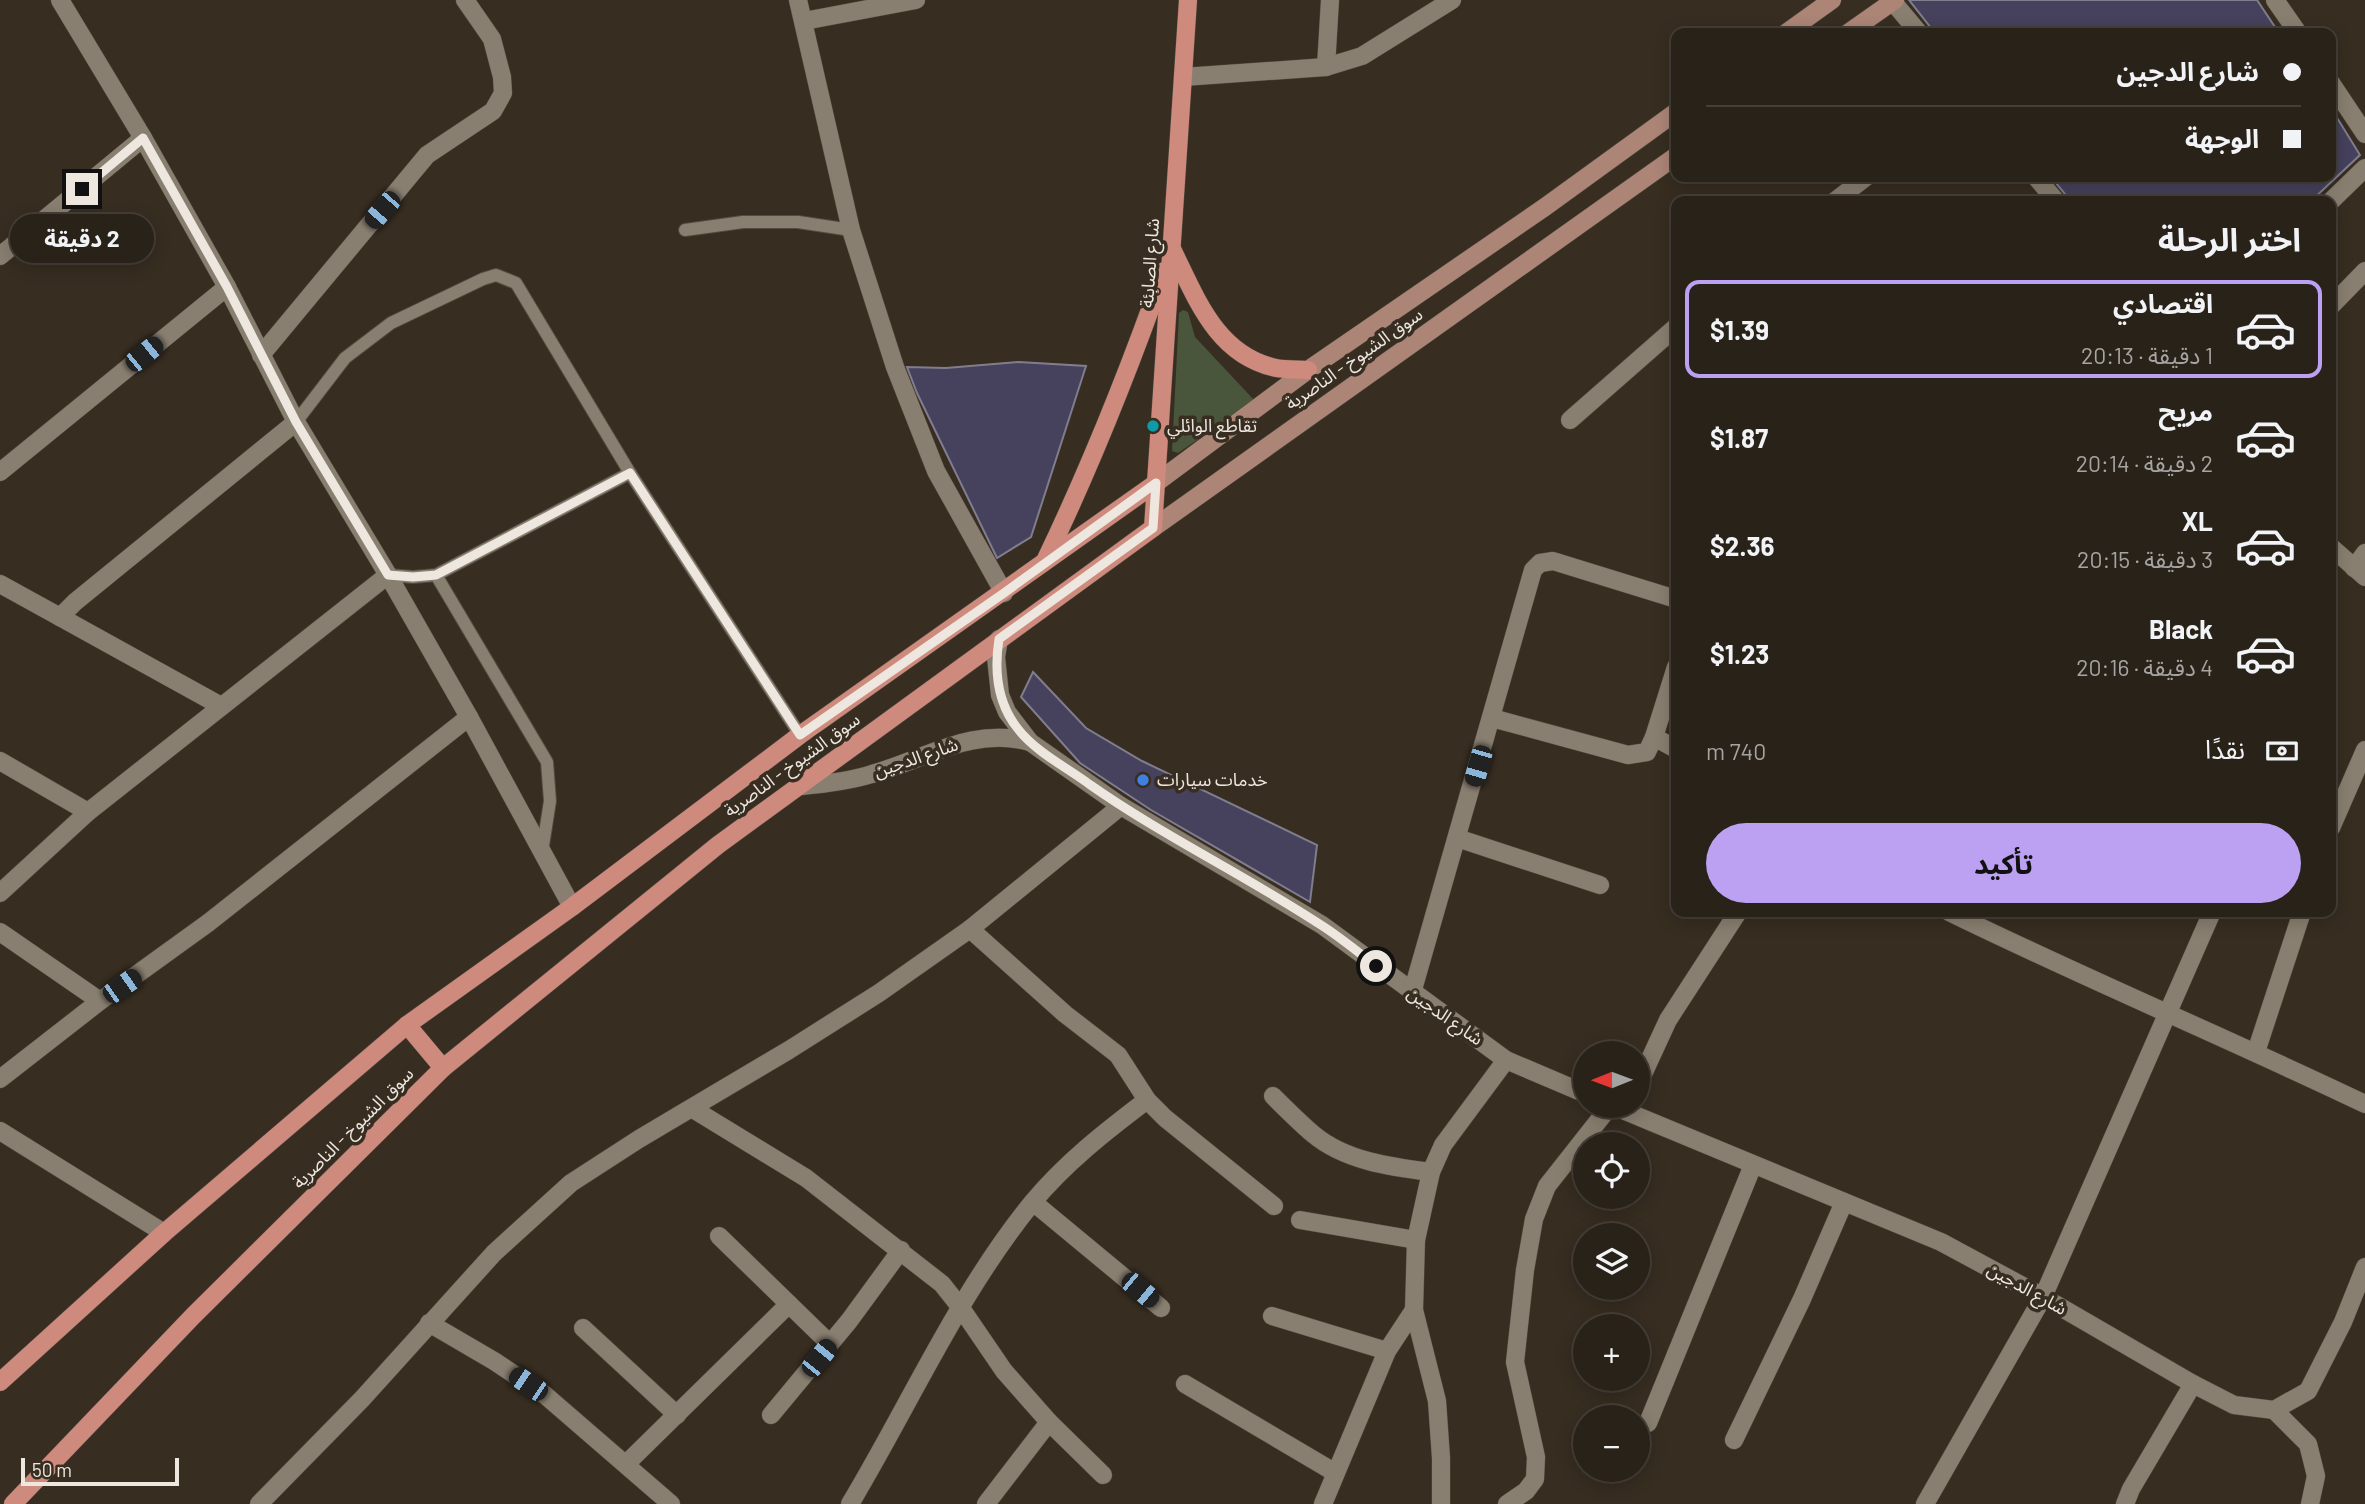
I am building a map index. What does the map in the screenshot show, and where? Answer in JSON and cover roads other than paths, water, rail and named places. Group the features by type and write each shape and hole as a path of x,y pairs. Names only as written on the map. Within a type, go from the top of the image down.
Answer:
{"main road":[{"name":"شارع الصابئة","path":"1153,528 1188,0"},
{"path":"1793,28 1832,0"},
{"path":"1855,28 1894,1"},
{"name":"سوق الشيوخ - الناصرية","path":"0,1382 164,1233 408,1025 572,908 800,735 1004,593 1308,370 1534,215 1671,116"},
{"name":"سوق الشيوخ - الناصرية","path":"13,1504 193,1316 443,1069 718,845 1153,528 1671,160"},
{"path":"1172,248 1203,314 1222,339 1247,358 1277,369 1308,370"},
{"path":"1045,563 1114,408 1172,248"},
{"path":"408,1025 443,1069"}],"street":[{"path":"60,0 143,138 227,287 296,422 469,717 572,908"},
{"path":"261,355 427,155 493,111 503,93 502,77 492,39 465,0"},
{"path":"798,0 851,230 895,367 936,471 1004,593"},
{"path":"804,21 916,0"},
{"path":"1326,67 1331,0"},
{"path":"1183,77 1326,67 1362,56 1451,0"},
{"path":"2275,0 2295,28"},
{"path":"1894,1 1915,28"},
{"path":"2336,90 2365,134"},
{"path":"0,256 143,138"},
{"path":"2336,196 2365,168"},
{"path":"1848,196 1861,182"},
{"path":"2040,182 2052,196"},
{"path":"2336,301 2365,271"},
{"path":"0,472 227,287"},
{"path":"1570,421 1671,331"},
{"path":"60,617 296,422"},
{"path":"2336,552 2360,573 2365,553"},
{"path":"1412,993 1533,570 1540,562 1553,561 1671,597"},
{"path":"0,893 88,811 388,575"},
{"path":"0,584 221,706"},
{"name":"شارع الدجين","path":"999,639 996,657 1000,695 1007,712 1030,742 1121,806 1322,925 1506,1060 1573,1088"},
{"path":"1492,718 1628,755 1647,752 1671,683"},
{"path":"0,1079 100,1001 219,915 469,717"},
{"name":"شارع الدجين","path":"802,786 872,774 981,737 1006,737 1030,742"},
{"path":"1654,737 1671,746"},
{"path":"2336,817 2360,772 2365,750"},
{"path":"0,761 88,811"},
{"path":"259,1504 362,1399 494,1253 571,1183 857,1007 970,929 1121,806"},
{"path":"1457,838 1600,885"},
{"path":"1650,1059 1668,1020 1735,917"},
{"path":"1959,917 2027,951 2256,1052 2365,1104"},
{"path":"1925,1504 2043,1297 2210,917"},
{"path":"2256,1052 2300,917"},
{"path":"970,929 1065,1014 1118,1055 1147,1100 1165,1118 1274,1206"},
{"path":"0,932 100,1001"},
{"path":"1441,1504 1437,1401 1414,1310 1416,1240 1431,1172 1443,1144 1506,1060"},
{"path":"1273,1096 1314,1136 1349,1155 1391,1167 1431,1172"},
{"path":"850,1504 961,1307 1033,1202 1091,1143 1147,1100"},
{"path":"693,1109 806,1178 942,1284 961,1307 1004,1371 1049,1422 1103,1475"},
{"path":"1507,1504 1527,1491 1535,1479 1536,1457 1515,1362 1525,1270 1534,1219 1547,1186 1609,1118"},
{"name":"شارع الدجين","path":"1644,1118 1941,1241 2234,1405 2274,1410"},
{"path":"0,1131 164,1233"},
{"path":"1650,1418 1753,1165"},
{"path":"1033,1202 1161,1308"},
{"path":"1734,1440 1802,1299 1844,1202"},
{"path":"1300,1220 1416,1240"},
{"path":"719,1236 830,1345"},
{"path":"771,1415 830,1345 901,1250"},
{"path":"2310,1504 2316,1476 2308,1444 2274,1410 2308,1391 2343,1322 2365,1267"},
{"path":"626,1464 789,1304"},
{"path":"1323,1504 1334,1472 1387,1351 1414,1310"},
{"path":"1272,1316 1387,1351"},
{"path":"429,1323 545,1395 671,1504"},
{"path":"583,1328 677,1415"},
{"path":"1185,1384 1334,1472"},
{"path":"2125,1504 2131,1489 2193,1384"},
{"path":"986,1504 1049,1422"}],"lane":[{"path":"685,230 743,222 798,222 851,230"},
{"path":"296,422 345,358 391,323 483,279 496,275 516,284 630,473 800,735"},
{"path":"388,575 436,575 630,473"},
{"path":"436,575 547,762 550,801 542,852"}],"place":[{"name":"تقاطع الوائلي","path":"1153,426"},
{"name":"خدمات سيارات","path":"1143,780"}]}
